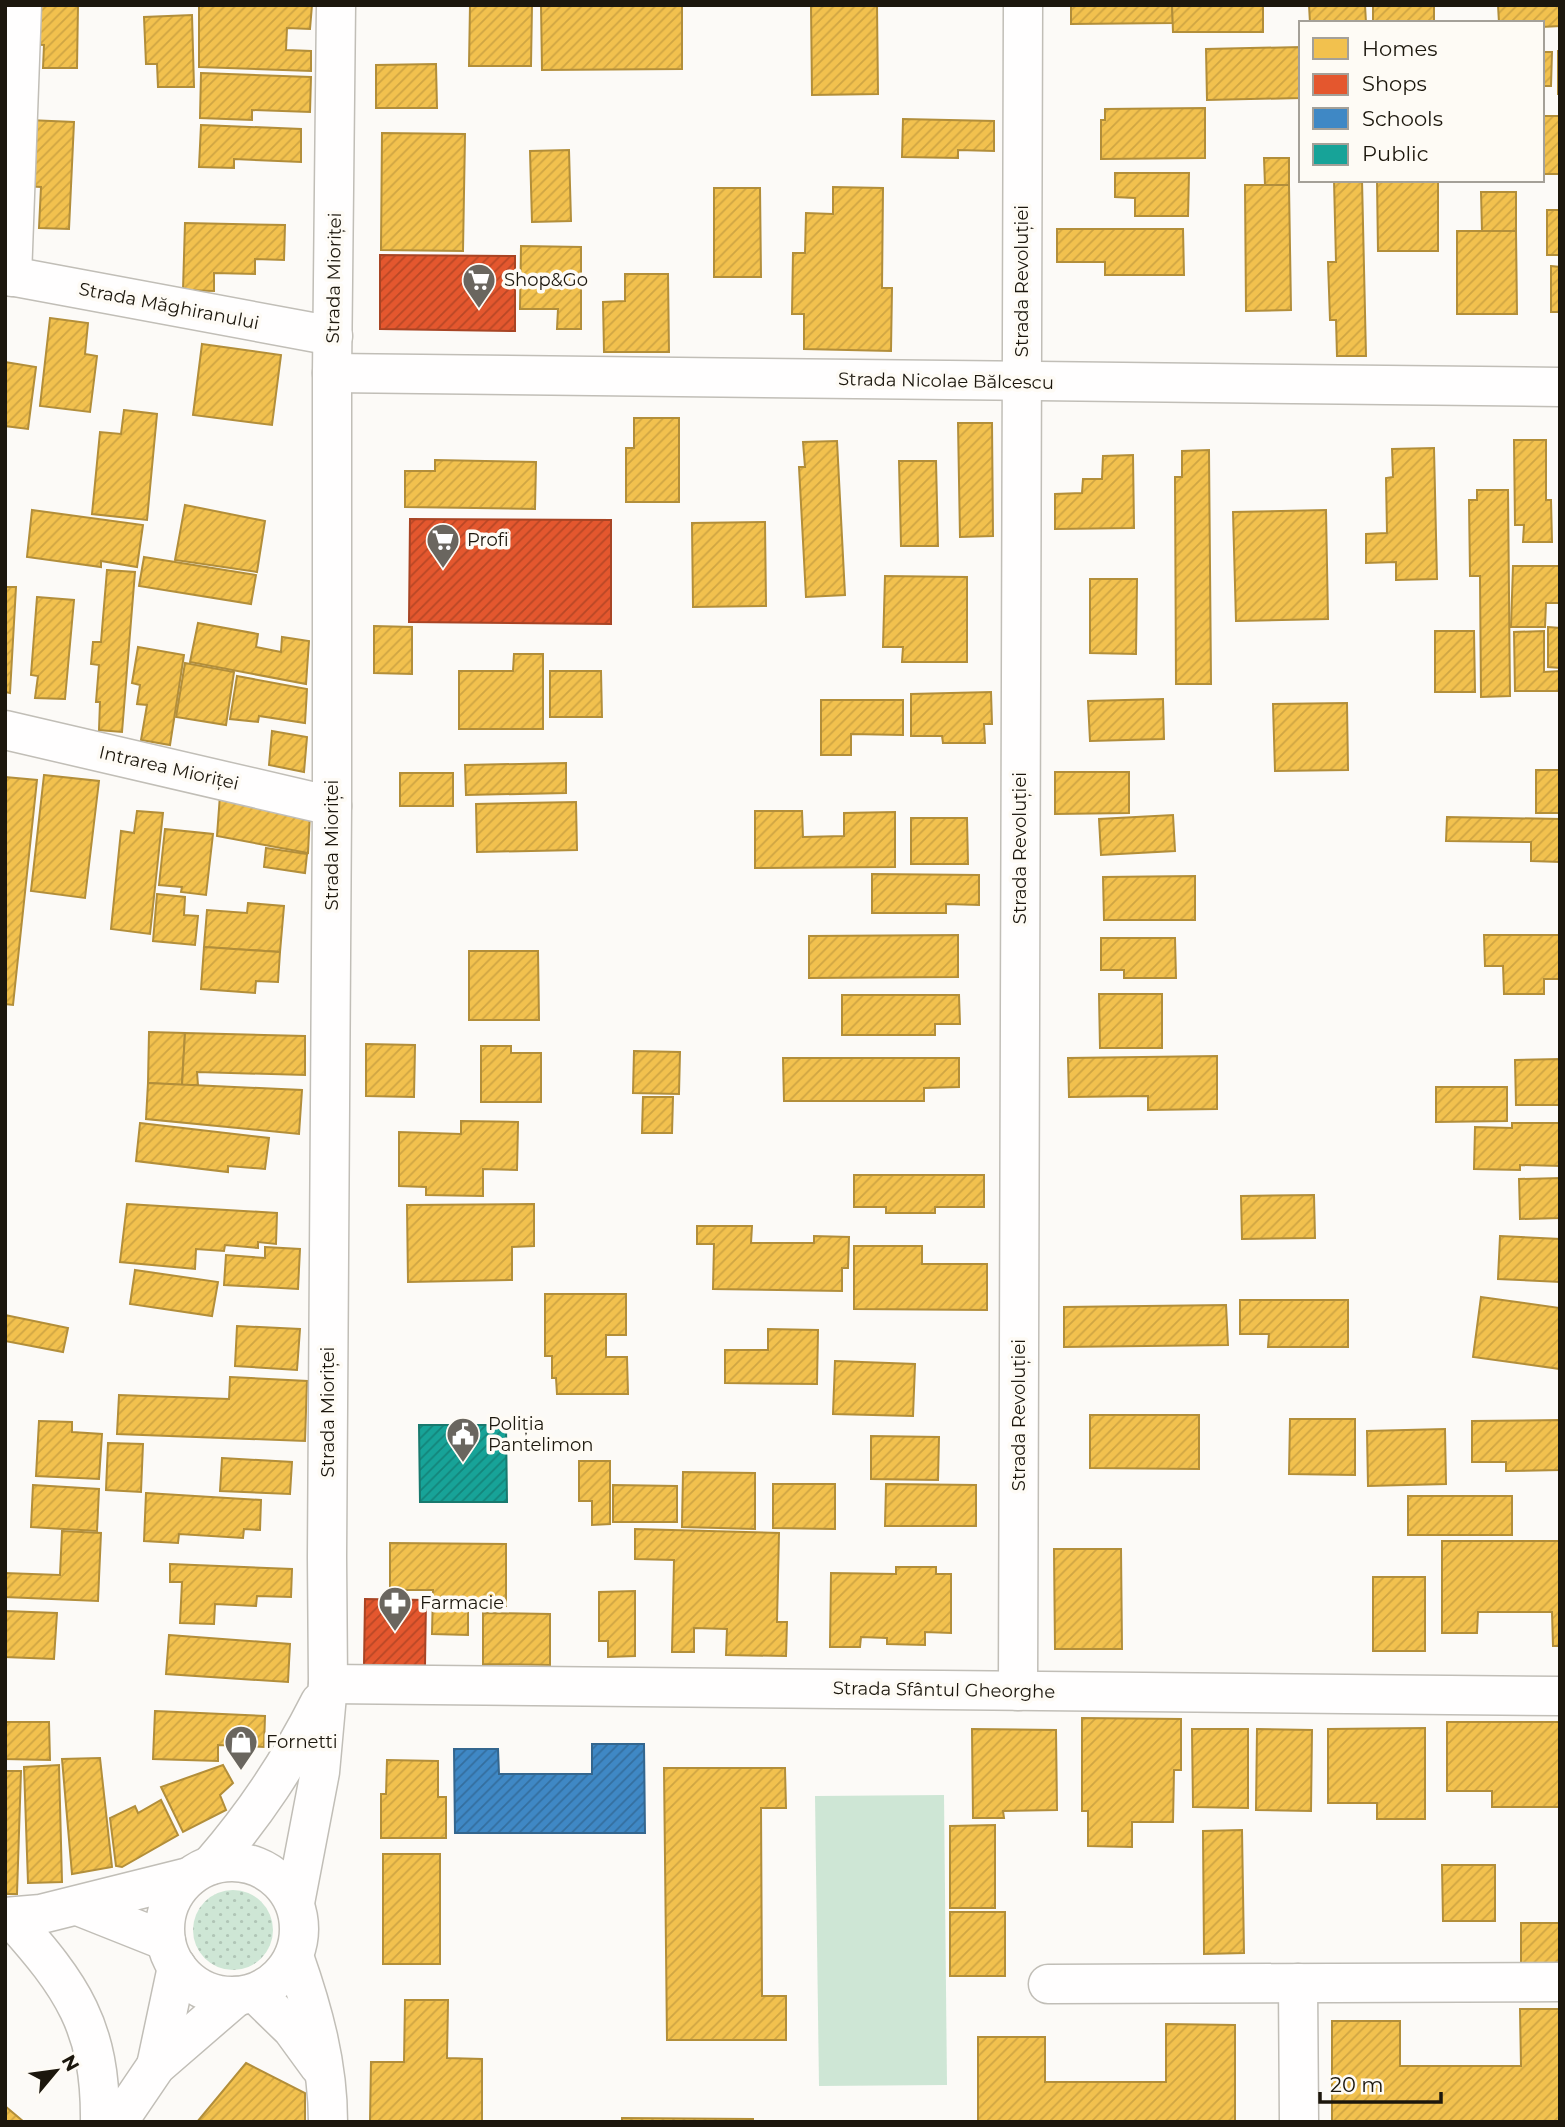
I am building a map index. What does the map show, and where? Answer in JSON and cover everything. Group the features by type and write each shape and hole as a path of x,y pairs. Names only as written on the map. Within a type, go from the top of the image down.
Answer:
{"street":[{"path":"9,276 22,5"},
{"name":"Strada Mioriței","path":"295,1903 320,1772 328,1684 332,373 337,5"},
{"name":"Strada Revoluției","path":"1018,1691 1023,5"},
{"name":"Strada Măghiranului","path":"9,276 333,336"},
{"name":"Strada Nicolae Bălcescu","path":"332,373 1560,387"},
{"name":"Intrarea Mioriței","path":"5,730 332,806"},
{"name":"Strada Mioriței","path":"200,1871 242,1829 272,1788 289,1761 328,1684"},
{"name":"Strada Sfântul Gheorghe","path":"328,1684 1560,1696"},
{"path":"8,1918 78,1906 231,1861 252,1864 270,1873 285,1887 295,1903 300,1921 299,1939 294,1956 278,1978 246,1995 156,2066 118,2122"},
{"path":"200,1871 177,1890 169,1906 165,1923 172,1954 188,1980 203,1990 219,1996 246,1995 292,2029 326,2077"},
{"path":"78,1906 172,1954"},
{"path":"8,1918 61,1978 82,2016 89,2033 98,2081 100,2122"},
{"path":"156,2066 172,1954"},
{"path":"294,1956 314,2019 326,2077 328,2122"},
{"path":"1048,1984 1560,1982"},
{"path":"1298,1983 1299,2122"}],"green space":[{"path":"944,1795 947,2085 819,2086 815,1796"},
{"path":"233,1890 248,1893 261,1902 270,1915 273,1930 270,1945 261,1958 248,1967 233,1970 218,1967 205,1958 196,1945 193,1930 196,1915 205,1902 218,1893"}],"building: Homes":[{"path":"31,5 78,5 77,68 43,68 44,45 30,44"},
{"path":"199,5 312,5 310,29 287,28 286,50 311,51 311,71 199,67"},
{"path":"470,5 532,5 531,66 469,66"},
{"path":"541,5 682,5 682,69 542,70"},
{"path":"877,5 878,94 812,95 811,6"},
{"path":"1071,5 1172,5 1173,23 1071,24"},
{"path":"1172,5 1263,5 1263,32 1173,32"},
{"path":"1309,5 1365,5 1366,21 1310,21"},
{"path":"1373,5 1434,5 1434,21 1373,21"},
{"path":"1498,5 1560,5 1560,26 1544,27 1544,21 1499,21"},
{"path":"192,15 194,87 158,87 157,64 146,64 144,17"},
{"path":"1299,47 1299,98 1207,100 1206,49"},
{"path":"1560,51 1560,94 1558,94"},
{"path":"1544,52 1552,52 1551,86 1544,86"},
{"path":"436,64 437,108 376,108 376,65"},
{"path":"201,73 311,77 310,112 252,110 252,120 200,118"},
{"path":"1205,108 1205,158 1101,159 1101,120 1105,120 1105,109"},
{"path":"1544,116 1560,116 1560,174 1544,174"},
{"path":"903,119 994,121 994,151 958,150 958,158 902,157"},
{"path":"28,120 74,122 69,229 39,228 41,187 25,186"},
{"path":"201,125 301,129 301,162 234,159 234,168 199,167"},
{"path":"382,133 465,134 463,251 381,250"},
{"path":"569,150 571,221 532,222 530,151"},
{"path":"1264,158 1289,158 1289,185 1265,185"},
{"path":"1115,173 1189,173 1188,216 1135,216 1135,198 1115,197"},
{"path":"1334,182 1362,182 1366,356 1337,356 1336,320 1330,320 1328,262 1336,262"},
{"path":"1377,182 1438,182 1438,251 1378,251"},
{"path":"1245,185 1289,185 1291,310 1246,311"},
{"path":"833,187 883,188 882,288 892,288 891,351 804,349 804,314 792,314 793,253 805,253 806,213 833,214"},
{"path":"714,188 760,188 761,277 714,277"},
{"path":"1481,192 1516,192 1516,231 1482,232"},
{"path":"1547,210 1560,210 1560,255 1547,255"},
{"path":"185,223 285,225 284,260 255,259 255,274 214,273 214,291 183,290"},
{"path":"1057,229 1183,229 1184,275 1105,275 1105,262 1057,262"},
{"path":"1457,231 1516,231 1517,314 1457,314"},
{"path":"521,246 581,247 581,329 557,329 558,309 520,309"},
{"path":"1551,266 1560,267 1560,312 1551,312"},
{"path":"625,274 668,274 669,352 604,352 603,302 625,301"},
{"path":"50,318 88,323 85,354 97,356 90,412 40,406"},
{"path":"202,344 281,355 272,425 193,415"},
{"path":"5,362 36,367 28,429 5,426"},
{"path":"124,410 157,414 147,520 92,514 100,432 121,434"},
{"path":"634,418 679,418 679,502 626,502 626,448 634,448"},
{"path":"958,423 992,423 993,536 960,537"},
{"path":"1514,440 1546,440 1546,500 1551,500 1552,542 1523,542 1524,525 1515,525"},
{"path":"837,441 845,595 806,597 799,467 805,467 803,442"},
{"path":"1434,448 1437,579 1396,580 1396,562 1366,563 1366,534 1387,533 1386,478 1393,477 1392,449"},
{"path":"1209,450 1211,684 1176,684 1175,477 1182,477 1182,451"},
{"path":"1133,455 1134,528 1055,529 1055,494 1082,493 1083,479 1102,479 1103,456"},
{"path":"435,460 536,462 535,509 405,507 405,471 435,471"},
{"path":"899,461 936,461 938,546 901,546"},
{"path":"1477,490 1508,490 1510,696 1481,697 1480,576 1470,576 1469,500 1477,500"},
{"path":"185,505 265,521 257,572 175,560"},
{"path":"32,510 143,525 137,567 101,561 101,567 27,557"},
{"path":"1326,510 1328,619 1236,621 1233,512"},
{"path":"765,522 766,606 693,607 692,523"},
{"path":"144,557 256,575 251,604 139,586"},
{"path":"1513,566 1560,566 1560,603 1546,603 1545,627 1511,627"},
{"path":"107,570 135,572 122,732 99,730 100,702 96,702 99,665 91,664 93,642 101,642"},
{"path":"885,576 967,577 967,662 902,662 903,647 883,647"},
{"path":"1090,579 1137,579 1136,654 1090,653"},
{"path":"5,587 16,587 10,693 5,692"},
{"path":"37,597 74,600 65,699 35,698 38,676 31,675"},
{"path":"198,623 258,634 256,647 281,652 282,637 309,641 306,684 190,662"},
{"path":"374,626 412,627 412,674 374,673"},
{"path":"1548,627 1560,628 1560,668 1548,667"},
{"path":"1435,631 1474,631 1475,692 1435,692"},
{"path":"1544,631 1544,672 1560,671 1560,691 1515,691 1514,632"},
{"path":"138,647 184,655 170,745 141,740 147,705 137,704 140,685 132,683"},
{"path":"514,654 543,654 543,729 459,729 459,671 513,671"},
{"path":"185,663 234,672 226,725 176,717"},
{"path":"550,671 601,671 602,717 550,717"},
{"path":"237,676 307,689 305,723 259,716 258,722 230,719"},
{"path":"991,692 992,724 984,724 985,743 943,743 942,736 911,736 911,694"},
{"path":"1163,699 1164,739 1090,741 1088,701"},
{"path":"821,700 903,700 903,735 851,734 851,755 821,755"},
{"path":"1347,703 1348,770 1275,771 1273,704"},
{"path":"272,731 307,737 304,772 269,765"},
{"path":"566,763 566,793 466,795 465,765"},
{"path":"1536,770 1560,770 1560,813 1536,813"},
{"path":"1055,772 1129,772 1129,813 1055,814"},
{"path":"400,773 453,773 453,806 400,806"},
{"path":"44,775 99,781 85,898 31,891"},
{"path":"5,777 37,780 13,1005 5,1004"},
{"path":"220,795 310,813 308,853 217,836"},
{"path":"576,802 577,850 477,852 476,804"},
{"path":"137,811 163,813 150,934 111,929 121,831 134,833"},
{"path":"755,811 802,811 803,837 844,836 844,813 895,812 895,867 755,868"},
{"path":"1173,815 1175,851 1101,855 1099,819"},
{"path":"1447,817 1560,819 1560,862 1531,861 1531,842 1446,841"},
{"path":"911,818 967,818 968,864 911,864"},
{"path":"165,829 213,834 206,895 181,892 182,887 159,885"},
{"path":"266,848 307,854 305,873 264,867"},
{"path":"872,874 979,875 979,905 946,904 946,913 872,913"},
{"path":"1195,876 1195,920 1104,920 1103,877"},
{"path":"157,894 185,897 184,915 198,916 195,945 153,941"},
{"path":"248,903 284,906 280,952 204,947 207,910 247,913"},
{"path":"958,935 958,977 809,978 809,936"},
{"path":"1484,935 1560,935 1560,979 1544,979 1544,994 1504,994 1503,966 1485,966"},
{"path":"1101,938 1175,938 1176,978 1124,978 1124,970 1101,970"},
{"path":"204,947 280,952 278,982 256,981 255,993 201,989"},
{"path":"469,951 538,951 539,1020 469,1020"},
{"path":"1099,994 1162,994 1162,1048 1100,1048"},
{"path":"842,995 959,995 960,1024 935,1024 935,1035 842,1035"},
{"path":"149,1032 185,1033 182,1085 148,1083"},
{"path":"185,1033 305,1036 305,1075 197,1072 198,1085 182,1085"},
{"path":"366,1044 415,1045 414,1097 366,1096"},
{"path":"481,1046 511,1046 511,1053 541,1053 541,1102 481,1102"},
{"path":"634,1051 680,1052 679,1094 633,1093"},
{"path":"1217,1056 1217,1109 1148,1110 1148,1096 1069,1097 1068,1058"},
{"path":"783,1058 959,1058 959,1087 924,1088 924,1101 784,1101"},
{"path":"1560,1059 1560,1105 1516,1105 1515,1060"},
{"path":"148,1083 302,1090 299,1134 146,1119"},
{"path":"1436,1087 1507,1087 1507,1121 1436,1122"},
{"path":"643,1097 673,1097 672,1133 642,1133"},
{"path":"461,1121 518,1122 517,1170 483,1169 483,1196 426,1195 426,1187 399,1186 399,1132 461,1134"},
{"path":"140,1123 269,1138 265,1169 228,1166 228,1172 136,1161"},
{"path":"1512,1123 1560,1123 1560,1166 1520,1165 1520,1170 1474,1169 1475,1127 1512,1128"},
{"path":"854,1175 984,1175 984,1207 935,1207 935,1213 886,1213 886,1207 854,1207"},
{"path":"1560,1178 1560,1218 1520,1219 1519,1179"},
{"path":"1314,1195 1315,1238 1242,1239 1241,1196"},
{"path":"127,1204 277,1213 276,1244 258,1242 258,1248 225,1245 224,1251 196,1249 195,1269 120,1262"},
{"path":"534,1204 534,1246 512,1247 512,1280 408,1282 407,1205"},
{"path":"697,1226 752,1226 751,1243 814,1243 814,1236 849,1237 848,1268 842,1268 842,1291 713,1289 714,1244 697,1244"},
{"path":"1500,1236 1560,1239 1560,1282 1498,1279"},
{"path":"854,1246 922,1246 922,1264 987,1264 987,1310 854,1309"},
{"path":"265,1247 300,1249 298,1289 224,1285 226,1255 265,1258"},
{"path":"135,1270 218,1282 212,1316 130,1304"},
{"path":"545,1294 626,1294 626,1335 606,1335 606,1357 627,1357 628,1394 557,1394 556,1378 552,1378 552,1356 545,1356"},
{"path":"1481,1297 1560,1308 1560,1369 1473,1357"},
{"path":"1240,1300 1348,1300 1348,1347 1268,1347 1269,1334 1240,1334"},
{"path":"1226,1305 1228,1345 1064,1347 1064,1307"},
{"path":"5,1315 68,1328 63,1352 5,1341"},
{"path":"237,1326 300,1329 297,1370 235,1366"},
{"path":"768,1329 818,1330 817,1384 725,1383 725,1350 768,1350"},
{"path":"835,1361 915,1364 913,1416 833,1414"},
{"path":"230,1377 307,1381 305,1441 117,1434 119,1395 229,1399"},
{"path":"1090,1415 1199,1415 1199,1469 1090,1468"},
{"path":"1290,1419 1355,1419 1355,1475 1289,1474"},
{"path":"1560,1420 1560,1470 1506,1471 1506,1462 1472,1462 1472,1421"},
{"path":"39,1421 72,1422 72,1432 102,1434 99,1479 36,1476"},
{"path":"1445,1429 1446,1484 1368,1486 1367,1431"},
{"path":"871,1436 939,1437 938,1480 871,1479"},
{"path":"108,1443 143,1444 141,1492 106,1490"},
{"path":"222,1458 292,1462 290,1494 220,1491"},
{"path":"579,1461 610,1461 610,1524 592,1525 592,1501 579,1501"},
{"path":"683,1472 755,1473 755,1529 682,1527"},
{"path":"773,1484 835,1484 835,1529 773,1528"},
{"path":"886,1484 976,1485 976,1526 885,1526"},
{"path":"33,1485 99,1489 97,1531 31,1527"},
{"path":"613,1485 677,1486 677,1522 613,1522"},
{"path":"146,1493 261,1500 260,1530 244,1529 243,1538 179,1534 178,1543 144,1541"},
{"path":"1408,1496 1512,1496 1512,1535 1408,1535"},
{"path":"635,1529 779,1533 777,1622 787,1622 786,1656 726,1655 727,1629 694,1628 694,1652 672,1652 674,1560 635,1559"},
{"path":"62,1531 101,1533 98,1601 5,1597 5,1573 60,1575"},
{"path":"1442,1541 1560,1541 1560,1646 1553,1646 1552,1612 1478,1612 1477,1633 1442,1633"},
{"path":"390,1543 506,1544 506,1606 468,1606 468,1635 432,1634 433,1590 390,1590"},
{"path":"1054,1549 1121,1549 1122,1649 1055,1649"},
{"path":"170,1564 292,1569 291,1597 257,1596 256,1606 215,1604 214,1624 180,1623 182,1582 170,1582"},
{"path":"896,1567 936,1567 936,1574 951,1574 951,1633 925,1632 925,1645 887,1644 887,1638 861,1637 860,1647 830,1647 831,1573 896,1574"},
{"path":"1373,1577 1425,1577 1425,1651 1373,1651"},
{"path":"635,1591 635,1656 608,1657 608,1641 599,1641 599,1592"},
{"path":"5,1611 57,1613 54,1659 5,1657"},
{"path":"483,1613 550,1614 550,1665 483,1664"},
{"path":"169,1635 290,1644 288,1682 166,1674"},
{"path":"155,1711 265,1716 264,1747 218,1745 218,1761 153,1759"},
{"path":"1082,1718 1181,1719 1181,1770 1174,1770 1173,1822 1132,1822 1132,1847 1088,1846 1088,1811 1082,1811"},
{"path":"5,1722 49,1722 50,1760 5,1759"},
{"path":"1447,1722 1560,1722 1560,1807 1492,1807 1492,1791 1447,1791"},
{"path":"1425,1728 1425,1819 1377,1819 1377,1803 1328,1803 1328,1729"},
{"path":"972,1729 1056,1730 1057,1810 1003,1811 1004,1818 973,1818"},
{"path":"1192,1729 1248,1729 1248,1808 1193,1807"},
{"path":"1257,1729 1312,1730 1311,1811 1256,1810"},
{"path":"100,1758 112,1867 72,1874 62,1759"},
{"path":"387,1760 438,1761 438,1797 446,1797 446,1838 381,1838 381,1794 386,1794"},
{"path":"59,1765 62,1882 28,1883 24,1767"},
{"path":"223,1765 233,1783 220,1795 226,1810 183,1832 161,1787"},
{"path":"664,1768 785,1768 786,1808 761,1808 762,1996 786,1996 786,2040 667,2040"},
{"path":"5,1771 21,1771 17,1894 5,1894"},
{"path":"161,1800 178,1835 122,1867 116,1866 110,1818 135,1806 138,1813"},
{"path":"995,1825 995,1908 950,1908 950,1826"},
{"path":"1242,1830 1244,1953 1204,1954 1203,1831"},
{"path":"383,1854 440,1854 440,1964 383,1964"},
{"path":"1442,1865 1495,1865 1495,1921 1443,1921"},
{"path":"950,1912 1005,1912 1005,1976 950,1976"},
{"path":"1521,1923 1560,1923 1560,1963 1521,1964"},
{"path":"405,2000 448,2000 447,2058 482,2059 482,2122 370,2122 371,2062 404,2062"},
{"path":"1520,2009 1560,2009 1560,2122 1332,2122 1332,2021 1400,2021 1400,2066 1521,2066"},
{"path":"1166,2024 1235,2025 1235,2122 978,2122 978,2037 1045,2037 1045,2082 1166,2082"},
{"path":"246,2063 305,2093 305,2122 197,2122"},
{"path":"5,2106 24,2122 5,2122"},
{"path":"622,2118 753,2119 753,2122 622,2122"}],"building: Shops":[{"path":"380,255 515,256 515,331 380,329"},
{"path":"410,519 611,520 611,624 409,622"},
{"name":"Farmacie","path":"365,1599 426,1600 425,1666 364,1665"}],"building: Schools":[{"path":"592,1744 644,1744 645,1833 455,1833 454,1749 498,1749 499,1774 592,1774"}],"building: Public":[{"name":"Poliția Pantelimon","path":"419,1425 506,1425 507,1502 420,1502"}],"place":[{"name":"Shop&Go","path":"479,310"},
{"name":"Profi","path":"443,570"},
{"name":"Poliția Pantelimon","path":"463,1464"},
{"name":"Farmacie","path":"395,1633"},
{"name":"Fornetti","path":"241,1772"}]}
